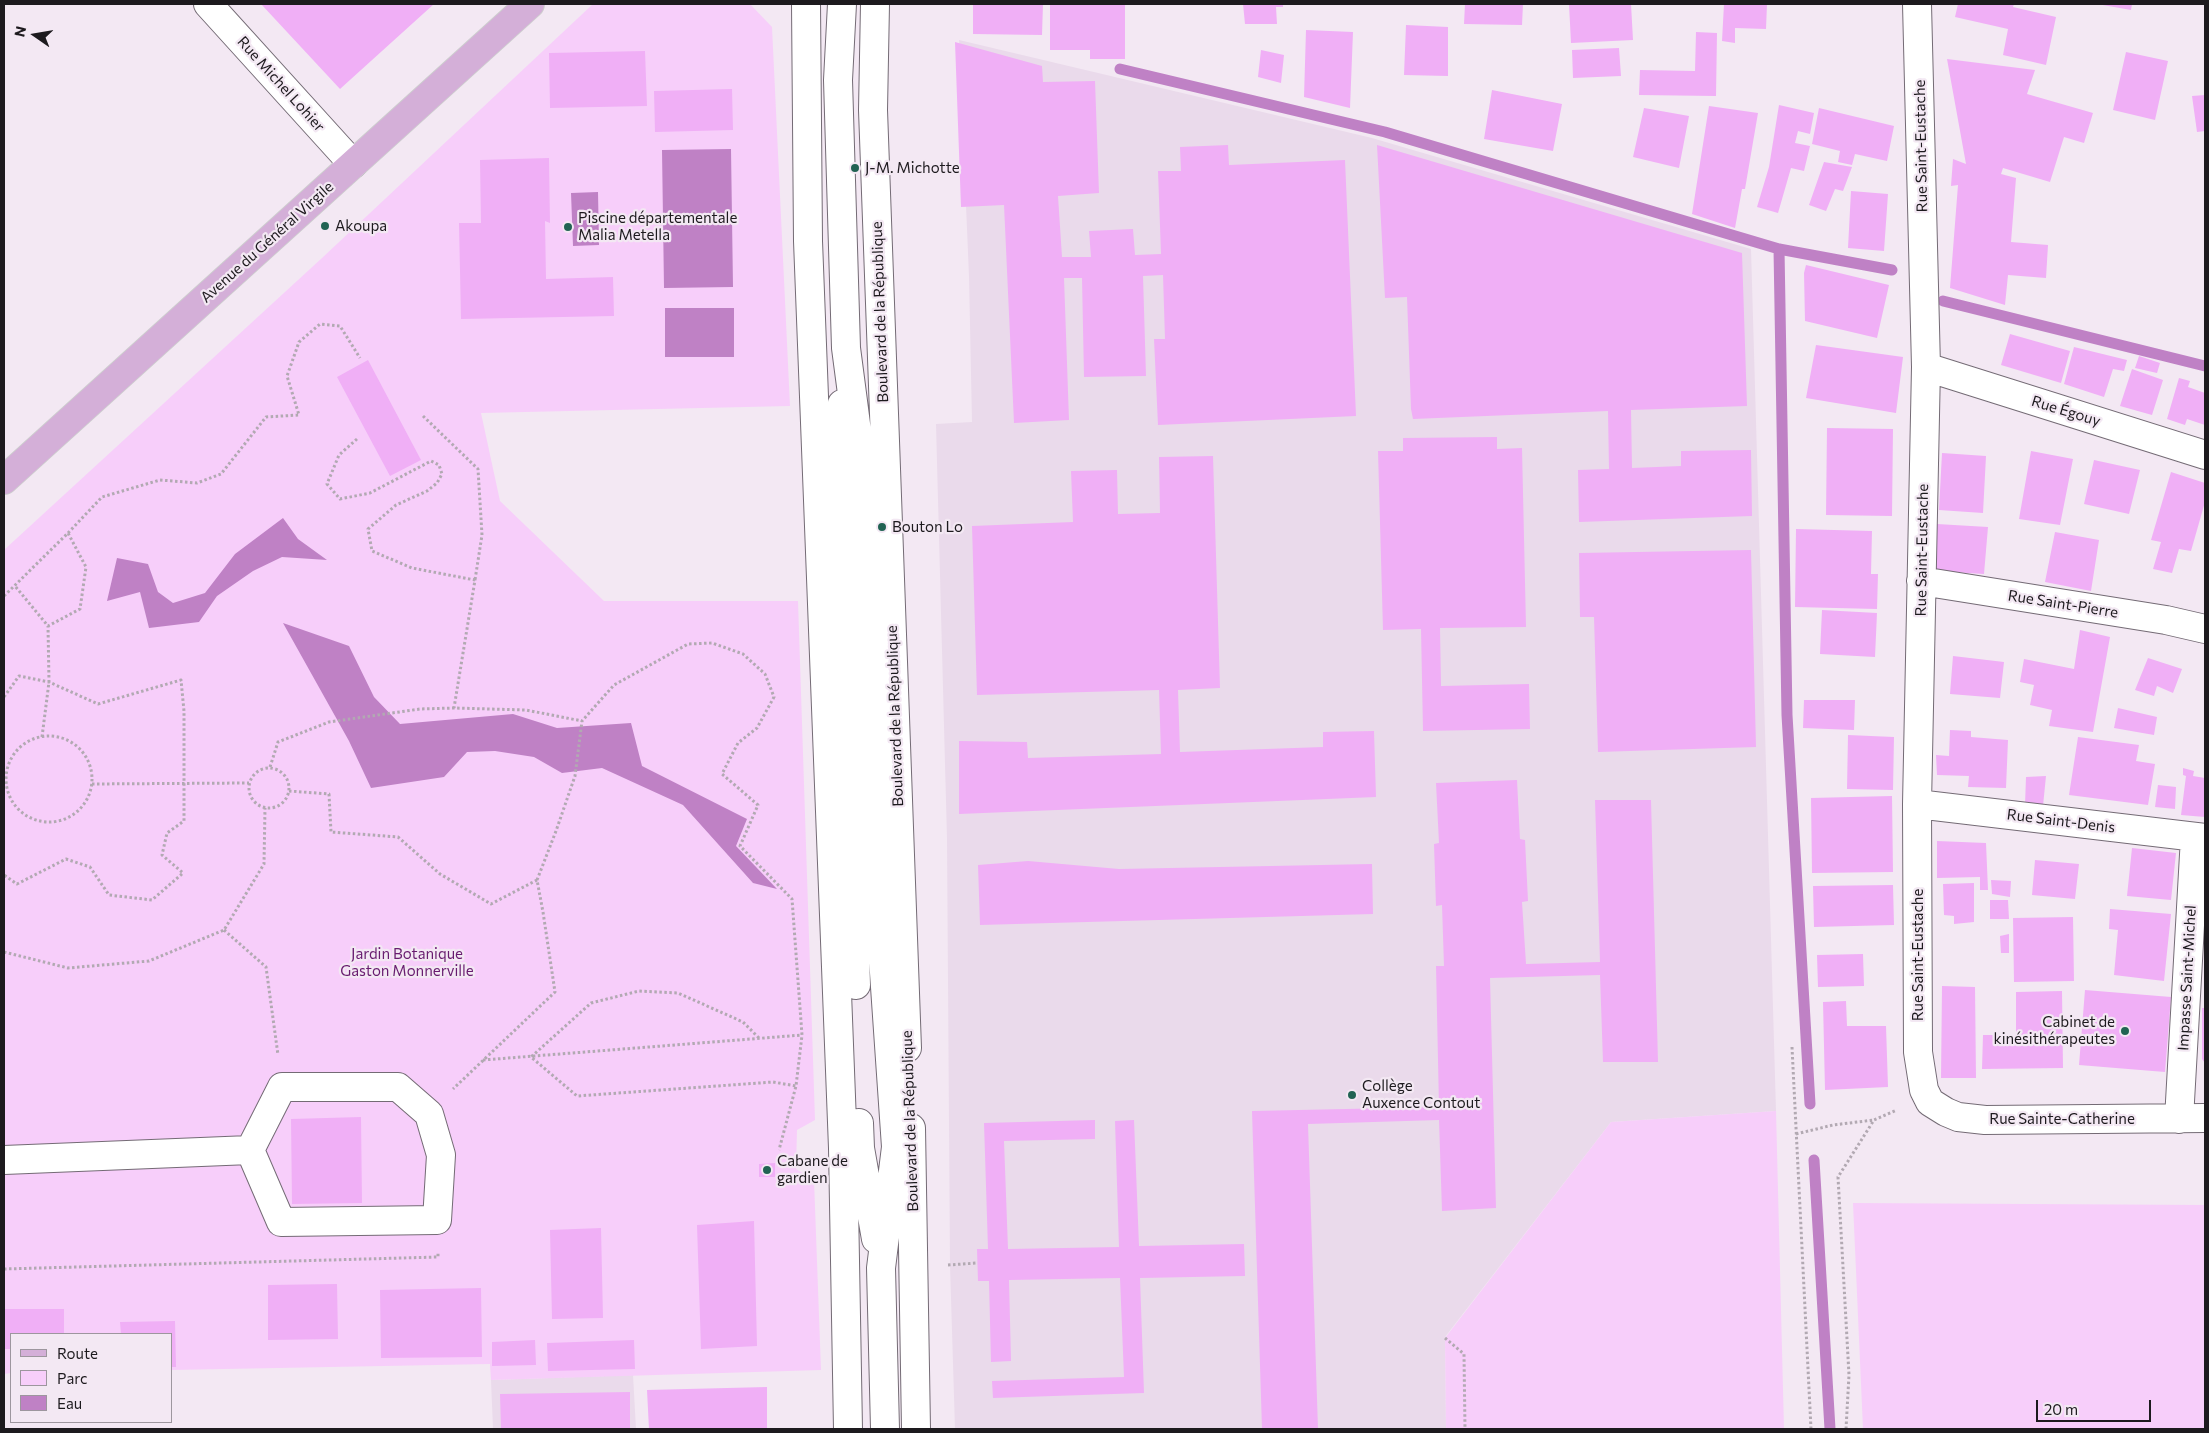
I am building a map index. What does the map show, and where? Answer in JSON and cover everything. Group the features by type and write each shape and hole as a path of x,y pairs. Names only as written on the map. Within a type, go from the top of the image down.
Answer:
{"main road":[{"name":"Avenue du Général Virgile","path":"4,480 530,4"}],"street":[{"name":"Rue Michel Lohier","path":"208,4 354,164"},
{"path":"806,4 808,241 843,1148 848,1429"},
{"path":"842,4 838,80 846,348 837,461 849,753 860,1148 881,1268 884,1429"},
{"name":"Boulevard de la République","path":"876,4 872,110 912,1147 916,1429"},
{"name":"Rue Saint-Eustache","path":"1917,4 1926,368 1917,804 1918,1052 1919,1066 1927,1096"},
{"name":"Rue Égouy","path":"1926,368 2205,454"},
{"name":"Rue Saint-Pierre","path":"1921,581 2166,620 2205,628"},
{"name":"Rue Saint-Denis","path":"1917,804 2200,837"},
{"name":"Impasse Saint-Michel","path":"2178,1119 2200,837"},
{"path":"398,1087 429,1114 441,1156 437,1220 281,1222 250,1150 282,1088 398,1087"},
{"name":"Rue Sainte-Catherine","path":"1927,1096 1930,1102 1958,1117 1985,1120 2205,1118"},
{"path":"4,1160 250,1150"}],"path":[{"path":"4,596 102,497 160,480 196,483 221,474 266,417 299,415 287,376 300,342 320,324 340,326 360,358"},
{"path":"423,416 478,469 482,535 454,708"},
{"path":"357,439 339,455 327,484 340,499 370,492 432,461 439,465 442,474 437,483 427,491 396,505 368,530 372,551 412,568 475,580"},
{"path":"48,626 80,609 86,568 68,533"},
{"path":"15,586 48,626 48,682 42,737"},
{"path":"429,1114 482,1060 555,992 544,912 537,880 575,776 582,721 614,685 688,644 712,643 743,654 765,674 774,697 757,728 738,743 722,774 758,805 740,846 792,899 802,1035 796,1086 779,1150"},
{"path":"4,697 19,676 48,682 98,704 181,680 184,712 184,820 167,833 162,855 183,872 152,900 109,895 90,867 66,859 17,884 4,875"},
{"path":"270,767 278,742 329,722 454,708 526,710 582,721"},
{"path":"55,736 68,740 87,758 91,770 92,784 88,798 80,810 68,818 54,822 39,821 26,816 15,806 8,793 5,778 9,764 17,751 28,742 42,737 55,736"},
{"path":"270,767 277,769 287,778 289,791 284,802 278,806 265,808 254,802 250,797 249,783 256,771 270,767"},
{"path":"92,784 249,783"},
{"path":"289,791 329,794 331,832 398,837 440,874 491,904 537,880"},
{"path":"4,952 68,968 149,961 224,930 264,864 265,808"},
{"path":"224,930 266,967 282,1088"},
{"path":"531,1057 591,1003 639,991 678,993 743,1022 759,1038"},
{"path":"482,1060 802,1035"},
{"path":"1792,1047 1811,1429"},
{"path":"531,1057 576,1096 772,1082 796,1086"},
{"path":"1796,1134 1834,1125 1874,1120 1927,1096"},
{"path":"1846,1429 1849,1375 1838,1177 1874,1120"},
{"path":"4,1269 438,1257"},
{"path":"950,1264 977,1263"},
{"path":"1445,1338 1464,1354 1465,1429"}],"shaded area":[{"path":"959,40 1372,138 1751,249 1776,1111 1611,1122 1445,1337 1446,1429 955,1429 950,1265 947,839 936,424 972,422 969,276"},
{"path":"633,1375 636,1429 493,1429 491,1380"}],"green space":[{"name":"Jardin Botanique Gaston Monnerville","path":"593,4 750,4 772,27 790,406 481,413 500,501 604,601 798,601 815,1120 797,1130 796,1169 814,1180 821,1370 491,1380 490,1364 172,1370 172,1333 10,1333 10,1373 4,1374 4,550 322,258"},
{"path":"1776,1111 1784,1429 1446,1429 1445,1338 1611,1122"},
{"path":"1853,1203 2205,1205 2205,1429 1863,1429"}],"water":[{"path":"731,149 733,287 664,288 662,150"},
{"path":"598,192 599,245 573,246 571,193"},
{"path":"665,308 734,308 734,357 665,357"},
{"path":"283,518 298,539 327,560 282,557 253,571 217,596 199,622 149,628 140,592 107,601 117,558 148,564 158,592 173,603 205,593 235,554"},
{"path":"283,623 349,646 374,697 400,724 513,714 557,728 631,723 642,766 747,819 736,846 777,889 753,883 683,805 602,768 562,773 534,757 495,751 467,752 444,777 371,788 349,741"}],"building":[{"path":"261,4 434,4 340,89"},
{"path":"973,4 1043,4 1042,35 973,34"},
{"path":"1050,4 1125,4 1125,59 1090,59 1090,50 1050,50"},
{"path":"1243,4 1283,4 1283,7 1276,7 1277,24 1245,24"},
{"path":"1465,4 1523,4 1522,25 1464,24"},
{"path":"1569,4 1631,4 1633,40 1571,43"},
{"path":"1724,4 1767,4 1766,29 1735,28 1735,43 1722,41"},
{"path":"1958,4 2014,4 2013,7 2056,17 2046,65 2003,55 2008,29 1955,17"},
{"path":"2097,4 2132,4 2131,10"},
{"path":"1406,25 1448,27 1448,76 1404,75"},
{"path":"1306,30 1353,32 1350,108 1304,97"},
{"path":"1696,32 1717,33 1716,96 1639,95 1640,70 1695,71"},
{"path":"955,42 1042,66 1043,82 1095,81 1099,193 1058,196 1062,257 1091,257 1089,231 1133,229 1135,255 1161,254 1158,171 1181,171 1180,147 1228,145 1229,165 1345,160 1356,416 1158,425 1154,339 1165,339 1163,275 1143,276 1146,376 1084,377 1082,278 1064,278 1069,420 1014,423 1004,205 961,207"},
{"path":"1619,48 1621,76 1573,78 1572,50"},
{"path":"1261,50 1284,55 1281,83 1258,77"},
{"path":"645,51 647,106 550,108 549,53"},
{"path":"2126,52 2168,61 2155,120 2113,110"},
{"path":"1947,59 2035,70 2027,94 2093,113 2084,143 2064,137 2050,182 2003,168 2001,174 2016,178 2011,242 2048,245 2046,278 2008,275 2005,305 1950,288 1958,185 1951,186 1953,159 1966,164"},
{"path":"732,89 733,130 655,132 654,91"},
{"path":"1492,90 1562,104 1553,151 1484,139"},
{"path":"2205,95 2205,131 2197,132 2192,96"},
{"path":"1779,105 1814,113 1810,134 1798,131 1795,143 1810,146 1804,171 1791,168 1778,213 1757,207 1769,167"},
{"path":"1709,106 1758,113 1745,189 1742,189 1735,228 1692,214"},
{"path":"1644,108 1689,116 1679,168 1633,157"},
{"path":"1819,108 1894,126 1887,161 1855,154 1852,165 1838,162 1840,151 1812,144"},
{"path":"1377,145 1742,253 1747,406 1631,410 1632,468 1681,466 1681,451 1751,450 1752,516 1579,522 1578,470 1609,469 1608,411 1413,419 1411,409 1407,297 1385,298"},
{"path":"549,158 550,223 545,221 546,279 613,277 614,316 461,319 459,223 481,223 480,160"},
{"path":"1824,162 1852,167 1843,191 1835,189 1826,211 1809,205"},
{"path":"1851,191 1888,194 1884,251 1848,248"},
{"path":"1806,265 1889,285 1877,338 1805,321 1804,273"},
{"path":"2010,334 2070,351 2061,383 2001,365"},
{"path":"1816,345 1903,357 1896,413 1806,398"},
{"path":"2074,347 2127,360 2124,371 2113,369 2104,397 2064,384"},
{"path":"2139,356 2160,363 2157,373 2135,368"},
{"path":"368,360 421,460 390,476 337,377"},
{"path":"2132,369 2163,380 2152,415 2120,406"},
{"path":"2179,378 2190,381 2188,387 2205,393 2205,425 2187,419 2185,425 2167,419"},
{"path":"1827,428 1893,429 1892,516 1826,515"},
{"path":"1497,437 1497,449 1522,448 1526,627 1440,628 1441,686 1529,684 1530,729 1423,731 1421,629 1383,630 1378,451 1403,451 1403,438"},
{"path":"2031,451 2073,459 2060,525 2019,519"},
{"path":"1942,453 1986,456 1983,513 1939,510"},
{"path":"1213,456 1220,688 1178,690 1180,752 1323,747 1323,732 1374,731 1376,797 959,814 959,741 1027,742 1028,758 1161,754 1159,690 977,695 972,526 1073,522 1071,471 1117,470 1118,514 1160,513 1159,457"},
{"path":"2094,460 2140,470 2129,514 2084,504"},
{"path":"2171,472 2205,483 2205,502 2191,551 2179,549 2172,573 2153,569 2161,542 2151,540"},
{"path":"1937,524 1988,527 1984,574 1935,571"},
{"path":"1796,529 1872,531 1871,574 1878,574 1877,609 1795,607"},
{"path":"2055,532 2099,540 2091,591 2045,582"},
{"path":"1751,550 1756,747 1598,752 1594,617 1580,617 1579,553"},
{"path":"1822,610 1877,613 1875,657 1820,654"},
{"path":"2080,630 2110,637 2093,732 2049,726 2052,710 2030,705 2034,685 2020,682 2024,659 2074,669"},
{"path":"1953,656 2004,662 2000,698 1950,694"},
{"path":"2148,658 2182,669 2173,693 2157,686 2154,696 2135,690"},
{"path":"1804,700 1855,700 1854,730 1803,728"},
{"path":"2118,708 2157,717 2154,735 2114,728"},
{"path":"1950,730 1971,731 1971,737 2008,740 2006,788 1968,787 1969,776 1937,775 1936,755 1949,756"},
{"path":"1848,735 1894,737 1893,790 1847,789"},
{"path":"2078,737 2139,745 2136,761 2155,764 2148,805 2069,795"},
{"path":"2183,768 2194,771 2193,776 2205,778 2205,817 2181,815 2186,776 2183,775"},
{"path":"2046,776 2043,806 2025,805 2026,777"},
{"path":"1517,780 1520,839 1525,840 1528,901 1522,902 1526,964 1600,962 1595,800 1651,800 1658,1062 1603,1062 1600,975 1490,978 1496,1208 1442,1211 1439,1120 1308,1124 1318,1429 1262,1429 1252,1111 1439,1107 1436,966 1444,966 1442,905 1436,906 1434,844 1439,843 1436,783"},
{"path":"2158,785 2176,787 2175,809 2155,807"},
{"path":"1892,796 1893,872 1812,873 1811,798"},
{"path":"1937,841 1986,843 1988,890 1980,890 1980,877 1937,878"},
{"path":"2132,848 2176,853 2171,900 2127,896"},
{"path":"2035,860 2079,864 2075,899 2032,895"},
{"path":"1028,861 1119,869 1372,864 1373,914 980,925 978,865"},
{"path":"1991,880 2011,881 2010,897 1992,894"},
{"path":"1974,883 1974,922 1954,924 1954,916 1944,915 1943,884"},
{"path":"1893,885 1894,925 1814,927 1813,886"},
{"path":"1990,900 2008,900 2009,919 1990,919"},
{"path":"2110,909 2171,914 2164,981 2114,975 2118,930 2109,929"},
{"path":"2073,917 2074,981 2014,982 2013,918"},
{"path":"2009,934 2009,953 2001,953 2000,936"},
{"path":"1863,954 1864,986 1818,987 1817,955"},
{"path":"1942,986 1975,987 1976,1078 1941,1078"},
{"name":"Cabinet de kinésithérapeutes","path":"2085,990 2171,997 2165,1072 2079,1065"},
{"path":"2062,991 2063,1068 1982,1069 1983,1035 2016,1035 2016,992"},
{"path":"1846,1001 1847,1026 1886,1026 1888,1087 1825,1090 1823,1002"},
{"path":"2202,1008 2205,1008 2205,1063 2202,1059"},
{"path":"361,1117 362,1203 292,1204 291,1119"},
{"path":"1095,1120 1095,1139 1004,1141 1008,1249 1119,1247 1115,1121 1134,1120 1139,1246 1244,1244 1245,1276 1140,1278 1144,1393 993,1398 992,1381 1124,1377 1120,1278 1009,1280 1011,1361 991,1362 989,1281 978,1281 977,1249 988,1249 984,1123"},
{"name":"Cabane de gardien","path":"775,1163 775,1177 759,1177 759,1164"},
{"path":"754,1221 757,1346 701,1349 697,1225"},
{"path":"601,1228 603,1318 552,1319 550,1230"},
{"path":"337,1284 338,1339 268,1340 268,1285"},
{"path":"481,1288 482,1357 381,1358 380,1290"},
{"path":"4,1309 64,1309 64,1333 10,1333 10,1349 4,1349"},
{"path":"175,1321 176,1367 172,1367 172,1333 121,1333 120,1322"},
{"path":"535,1340 536,1365 492,1366 492,1342"},
{"path":"634,1340 635,1369 548,1371 547,1343"},
{"path":"767,1387 767,1429 649,1429 647,1390"},
{"path":"630,1392 630,1429 501,1429 500,1394"}],"waterway":[{"path":"1120,69 1385,132 1779,249 1892,270"},
{"path":"1779,249 1787,715 1810,1104"},
{"path":"1943,301 2205,366"},
{"path":"1814,1160 1830,1429"}],"place":[{"name":"J-M. Michotte","path":"855,168"},
{"name":"Akoupa","path":"325,226"},
{"name":"Piscine départementale Malia Metella","path":"568,227"},
{"name":"Bouton Lo","path":"882,527"},
{"name":"Cabinet de kinésithérapeutes","path":"2125,1031"},
{"name":"Collège Auxence Contout","path":"1352,1095"},
{"name":"Cabane de gardien","path":"767,1170"}]}
